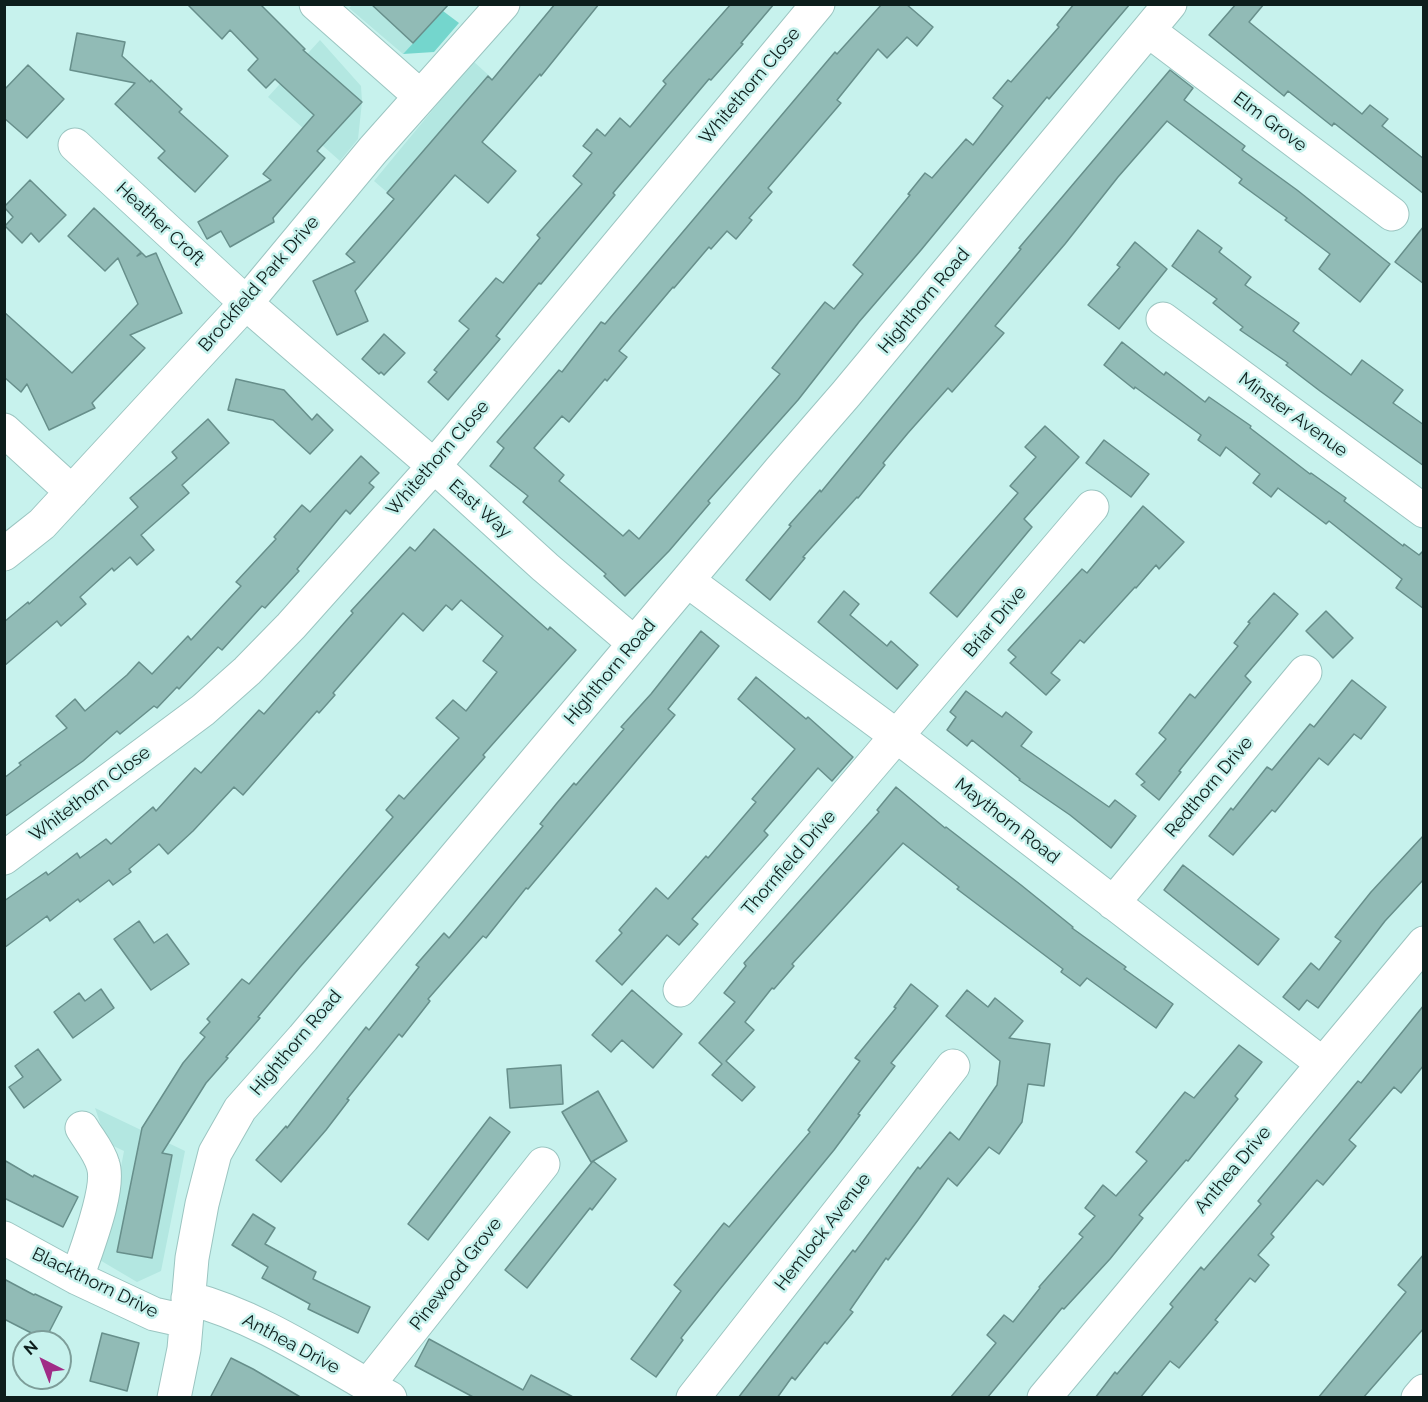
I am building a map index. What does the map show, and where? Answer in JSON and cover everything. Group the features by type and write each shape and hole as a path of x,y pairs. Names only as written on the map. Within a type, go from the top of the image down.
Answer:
{"street":[{"path":"316,4 420,96"},
{"name":"Brockfield Park Drive","path":"4,554 42,524 246,303 420,96 503,4"},
{"name":"Whitethorn Close","path":"4,858 203,710 247,671 291,626 434,466 818,4"},
{"name":"Highthorn Road","path":"174,1398 184,1349 192,1258 202,1204 215,1153 240,1109 303,1038 688,581 1170,4"},
{"name":"Elm Grove","path":"1149,31 1391,215"},
{"name":"Heather Croft","path":"74,146 246,303"},
{"name":"East Way","path":"246,303 634,643"},
{"name":"Minster Avenue","path":"1163,319 1424,511"},
{"path":"4,430 72,492"},
{"name":"Briar Drive","path":"898,736 1092,507"},
{"name":"Maythorn Road","path":"688,581 898,736 1323,1064"},
{"name":"Redthorn Drive","path":"1113,903 1305,672"},
{"name":"Thornfield Drive","path":"679,989 898,736"},
{"name":"Anthea Drive","path":"1044,1398 1424,943"},
{"name":"Hemlock Avenue","path":"693,1398 952,1065"},
{"path":"77,1278 102,1198 104,1166 82,1128"},
{"name":"Pinewood Grove","path":"379,1391 543,1164"},
{"name":"Blackthorn Drive","path":"4,1238 77,1278 154,1314 172,1318 188,1307"},
{"name":"Anthea Drive","path":"188,1307 218,1306 255,1323 379,1391"},
{"path":"1418,1398 1424,1391"}],"shaded area":[{"path":"353,4 449,5 403,54 349,8"},
{"path":"443,11 459,23 434,52 403,54"},
{"path":"320,40 361,86 362,102 358,139 340,161 268,97"},
{"path":"473,61 517,101 418,219 374,181"},
{"path":"95,1108 185,1151 161,1271 137,1282 98,1259 115,1199 124,1151 107,1143"}],"building":[{"path":"187,4 260,4 305,49 303,50 362,102 317,151 325,158 273,218 274,222 230,247 221,231 207,239 198,222 271,180 263,174 314,115 275,79 266,88 248,70 258,59 230,30 222,39"},
{"path":"371,4 449,4 413,43"},
{"path":"555,4 599,4 541,76 540,74 482,142 516,171 488,203 455,175 355,291 368,321 337,335 313,281 355,262 346,254 394,199 387,193 488,76 492,80"},
{"path":"731,4 774,4 741,43 743,44 711,80 709,79 613,193 615,195 541,284 539,283 496,336 500,339 448,400 428,382 437,372 434,370 469,329 459,321 496,278 503,283 540,238 537,235 582,184 573,176 592,153 583,146 597,129 605,136 620,118 630,127 666,84 663,81"},
{"path":"882,4 906,4 933,27 917,46 907,37 887,58 878,49 837,100 841,103 768,188 772,192 749,218 752,220 736,239 727,231 711,249 709,247 619,351 627,357 607,381 605,379 569,422 562,416 534,448 564,475 559,481 623,536 629,530 639,539 780,374 772,368 825,302 834,309 863,274 853,265 910,195 908,194 925,173 932,178 966,139 973,145 1003,106 993,98 1008,80 1011,82 1059,27 1057,25 1074,4 1130,4 1049,99 1047,97 859,322 798,400 708,501 710,503 669,551 625,596 604,576 606,574 523,502 528,496 490,466 504,448 497,442 559,370 562,372 601,322 605,324 835,52 837,54"},
{"path":"1236,4 1264,4 1249,22 1362,114 1370,105 1388,119 1382,126 1424,159 1424,194 1334,123 1332,126 1288,91 1284,96 1209,35"},
{"path":"77,33 125,42 122,56 182,109 179,112 228,156 195,192 158,158 165,151 115,104 135,83 70,70"},
{"path":"28,65 64,99 27,138 4,118 4,90"},
{"path":"1170,70 1193,88 1184,100 1245,146 1242,150 1297,190 1390,264 1360,302 1319,269 1330,254 1285,220 1287,218 1239,183 1242,179 1167,121 995,326 1004,333 952,392 948,388 908,433 858,498 803,557 805,558 770,600 746,580 791,526 789,525 820,490 821,492 1021,249 1019,248"},
{"path":"30,180 66,215 39,242 31,233 22,243 5,226 13,217 4,207"},
{"path":"94,208 141,252 137,256 142,253 146,257 156,253 182,313 130,335 145,348 92,403 95,408 49,430 27,384 21,392 4,377 4,312 72,373 138,304 118,258 105,271 68,236"},
{"path":"1424,226 1424,284 1395,262"},
{"path":"1198,230 1222,248 1219,252 1251,277 1245,285 1299,323 1293,331 1351,375 1362,360 1403,390 1393,403 1424,425 1424,466 1320,391 1286,365 1288,363 1240,330 1243,327 1213,303 1217,299 1172,266"},
{"path":"1135,242 1167,269 1119,329 1088,305 1120,267 1117,265"},
{"path":"384,334 405,353 384,375 381,372 379,374 362,359"},
{"path":"1122,342 1164,375 1166,372 1205,402 1209,397 1251,426 1250,428 1310,474 1346,498 1344,501 1403,546 1404,544 1419,555 1424,550 1424,609 1396,588 1402,579 1329,521 1326,524 1278,488 1271,497 1253,483 1260,474 1226,447 1220,456 1198,440 1201,435 1135,387 1134,389 1104,365"},
{"path":"236,379 284,390 312,420 317,414 333,430 310,454 273,420 228,410"},
{"path":"208,419 229,443 182,485 189,493 141,535 154,550 137,565 130,557 114,571 112,568 80,597 86,604 61,626 57,621 4,666 4,622 28,602 29,604 138,507 130,498 177,458 172,452"},
{"path":"1045,426 1079,457 1024,519 1032,527 957,617 930,593 1018,493 1010,486 1036,457 1025,447"},
{"path":"1104,440 1149,474 1131,497 1086,463"},
{"path":"361,456 379,473 369,483 374,487 350,514 346,510 297,569 299,571 265,608 262,606 222,650 218,647 179,689 177,687 157,708 154,706 120,734 117,731 83,761 4,817 4,778 21,765 19,763 67,728 56,716 75,699 85,711 139,662 152,674 188,636 191,640 241,586 236,582 276,539 274,537 302,505 310,512"},
{"path":"1143,506 1184,542 1159,569 1156,565 1084,643 1080,640 1051,673 1060,680 1046,695 1010,663 1016,657 1008,650 1082,569 1087,573"},
{"path":"434,529 548,630 550,627 576,650 300,967 206,1083 162,1153 172,1155 152,1258 117,1252 142,1128 183,1063 205,1037 200,1033 210,1022 207,1019 242,979 249,984 393,817 386,810 399,795 404,799 459,738 436,718 453,700 466,711 497,672 483,661 503,636 461,600 452,610 446,605 423,631 403,613 333,693 335,695 319,713 317,711 243,795 234,787 168,854 159,844 129,869 131,872 113,885 109,880 80,902 78,899 50,921 47,916 4,948 4,901 46,872 48,875 77,853 80,858 106,839 111,844 153,807 156,811 195,768 201,773 259,710 264,714 353,613 351,611 410,547 415,551"},
{"path":"844,591 859,604 850,615 887,646 891,641 918,665 897,689 818,622"},
{"path":"1274,593 1298,614 1245,676 1251,682 1179,771 1181,772 1159,800 1141,785 1145,782 1136,774 1166,739 1159,733 1190,694 1195,698 1238,646 1234,643 1250,623 1248,622"},
{"path":"1326,611 1353,638 1333,658 1306,631"},
{"path":"701,631 719,646 668,709 675,715 528,889 526,888 486,938 483,936 428,999 430,1001 402,1037 399,1034 347,1099 349,1100 326,1130 281,1182 256,1160 286,1126 287,1128 366,1027 369,1030 419,967 416,965 444,933 449,938 543,826 540,824 557,803 574,783 576,785 624,729 621,727 651,694"},
{"path":"756,677 806,719 808,717 853,757 832,781 818,768 764,831 768,835 692,919 698,924 679,945 667,935 622,985 596,961 622,933 619,930 656,888 668,899 706,856 708,858 756,802 752,799 795,749 738,699"},
{"path":"1352,680 1386,707 1361,739 1354,734 1328,765 1319,758 1275,812 1272,810 1233,855 1209,836 1267,767 1272,770 1310,724 1314,727"},
{"path":"966,691 1002,717 1006,712 1032,732 1021,746 1109,807 1115,800 1136,816 1111,848 1070,815 1019,780 972,740 967,746 947,730 956,717 950,712"},
{"path":"896,787 1072,928 1126,967 1124,969 1173,1004 1156,1028 1087,978 1080,986 1061,972 1063,969 957,889 959,887 903,843 792,964 794,966 774,989 772,988 745,1022 754,1030 726,1061 755,1087 742,1101 712,1075 722,1064 699,1043 735,1002 724,993 746,966 744,963 879,812 877,810"},
{"path":"1424,835 1424,879 1385,921 1318,1008 1307,1000 1299,1010 1283,997 1311,963 1319,970 1341,941 1335,937 1371,892"},
{"path":"1183,865 1279,939 1258,965 1164,890"},
{"path":"139,921 154,943 167,934 189,964 151,990 114,939"},
{"path":"911,984 938,1006 891,1063 895,1066 834,1150 681,1338 683,1340 656,1377 631,1359 681,1291 674,1285 724,1223 729,1227 810,1132 808,1130 860,1061 855,1058 896,1008 894,1007"},
{"path":"101,989 114,1008 73,1038 54,1012 79,993 85,1001"},
{"path":"632,990 682,1034 653,1068 622,1040 611,1052 592,1035"},
{"path":"967,990 988,1007 995,998 1023,1021 1009,1038 1050,1044 1044,1086 1028,1084 1022,1122 999,1154 989,1147 957,1186 948,1178 888,1260 886,1258 850,1310 853,1312 827,1344 825,1342 795,1380 792,1377 777,1398 738,1398 853,1250 855,1252 918,1167 920,1169 950,1132 959,1140 997,1085 1000,1061 946,1016"},
{"path":"1424,1005 1424,1065 1401,1093 1394,1087 1349,1140 1356,1146 1323,1185 1317,1180 1271,1234 1274,1237 1258,1255 1269,1265 1255,1282 1250,1278 1215,1320 1218,1322 1179,1368 1170,1361 1140,1398 1095,1398 1173,1307 1170,1304 1201,1267 1204,1270 1261,1204 1258,1201 1358,1081 1361,1083"},
{"path":"1239,1045 1262,1062 1235,1096 1238,1099 1188,1161 1186,1160 1139,1215 1143,1218 1110,1259 1064,1309 1062,1308 987,1398 950,1398 996,1343 987,1335 1004,1315 1013,1322 1039,1287 1083,1237 1079,1234 1095,1216 1085,1208 1103,1185 1116,1196 1147,1161 1136,1152 1185,1092 1194,1098"},
{"path":"38,1049 61,1080 24,1108 9,1087 23,1077 15,1066"},
{"path":"561,1065 563,1104 510,1108 507,1069"},
{"path":"598,1091 627,1141 591,1162 562,1112"},
{"path":"490,1117 510,1132 428,1240 408,1224"},
{"path":"4,1160 33,1177 34,1175 78,1197 63,1227 4,1198"},
{"path":"593,1161 616,1179 527,1288 505,1270"},
{"path":"253,1214 275,1228 265,1244 316,1272 313,1279 370,1307 358,1333 308,1309 310,1304 262,1278 268,1267 232,1245"},
{"path":"1424,1254 1424,1328 1363,1398 1318,1398 1406,1292 1398,1285"},
{"path":"4,1279 62,1307 50,1330 25,1330 4,1319"},
{"path":"102,1333 139,1343 127,1391 90,1381"},
{"path":"429,1339 523,1390 531,1375 575,1398 475,1398 415,1366"},
{"path":"231,1358 253,1369 302,1398 210,1398"}]}
